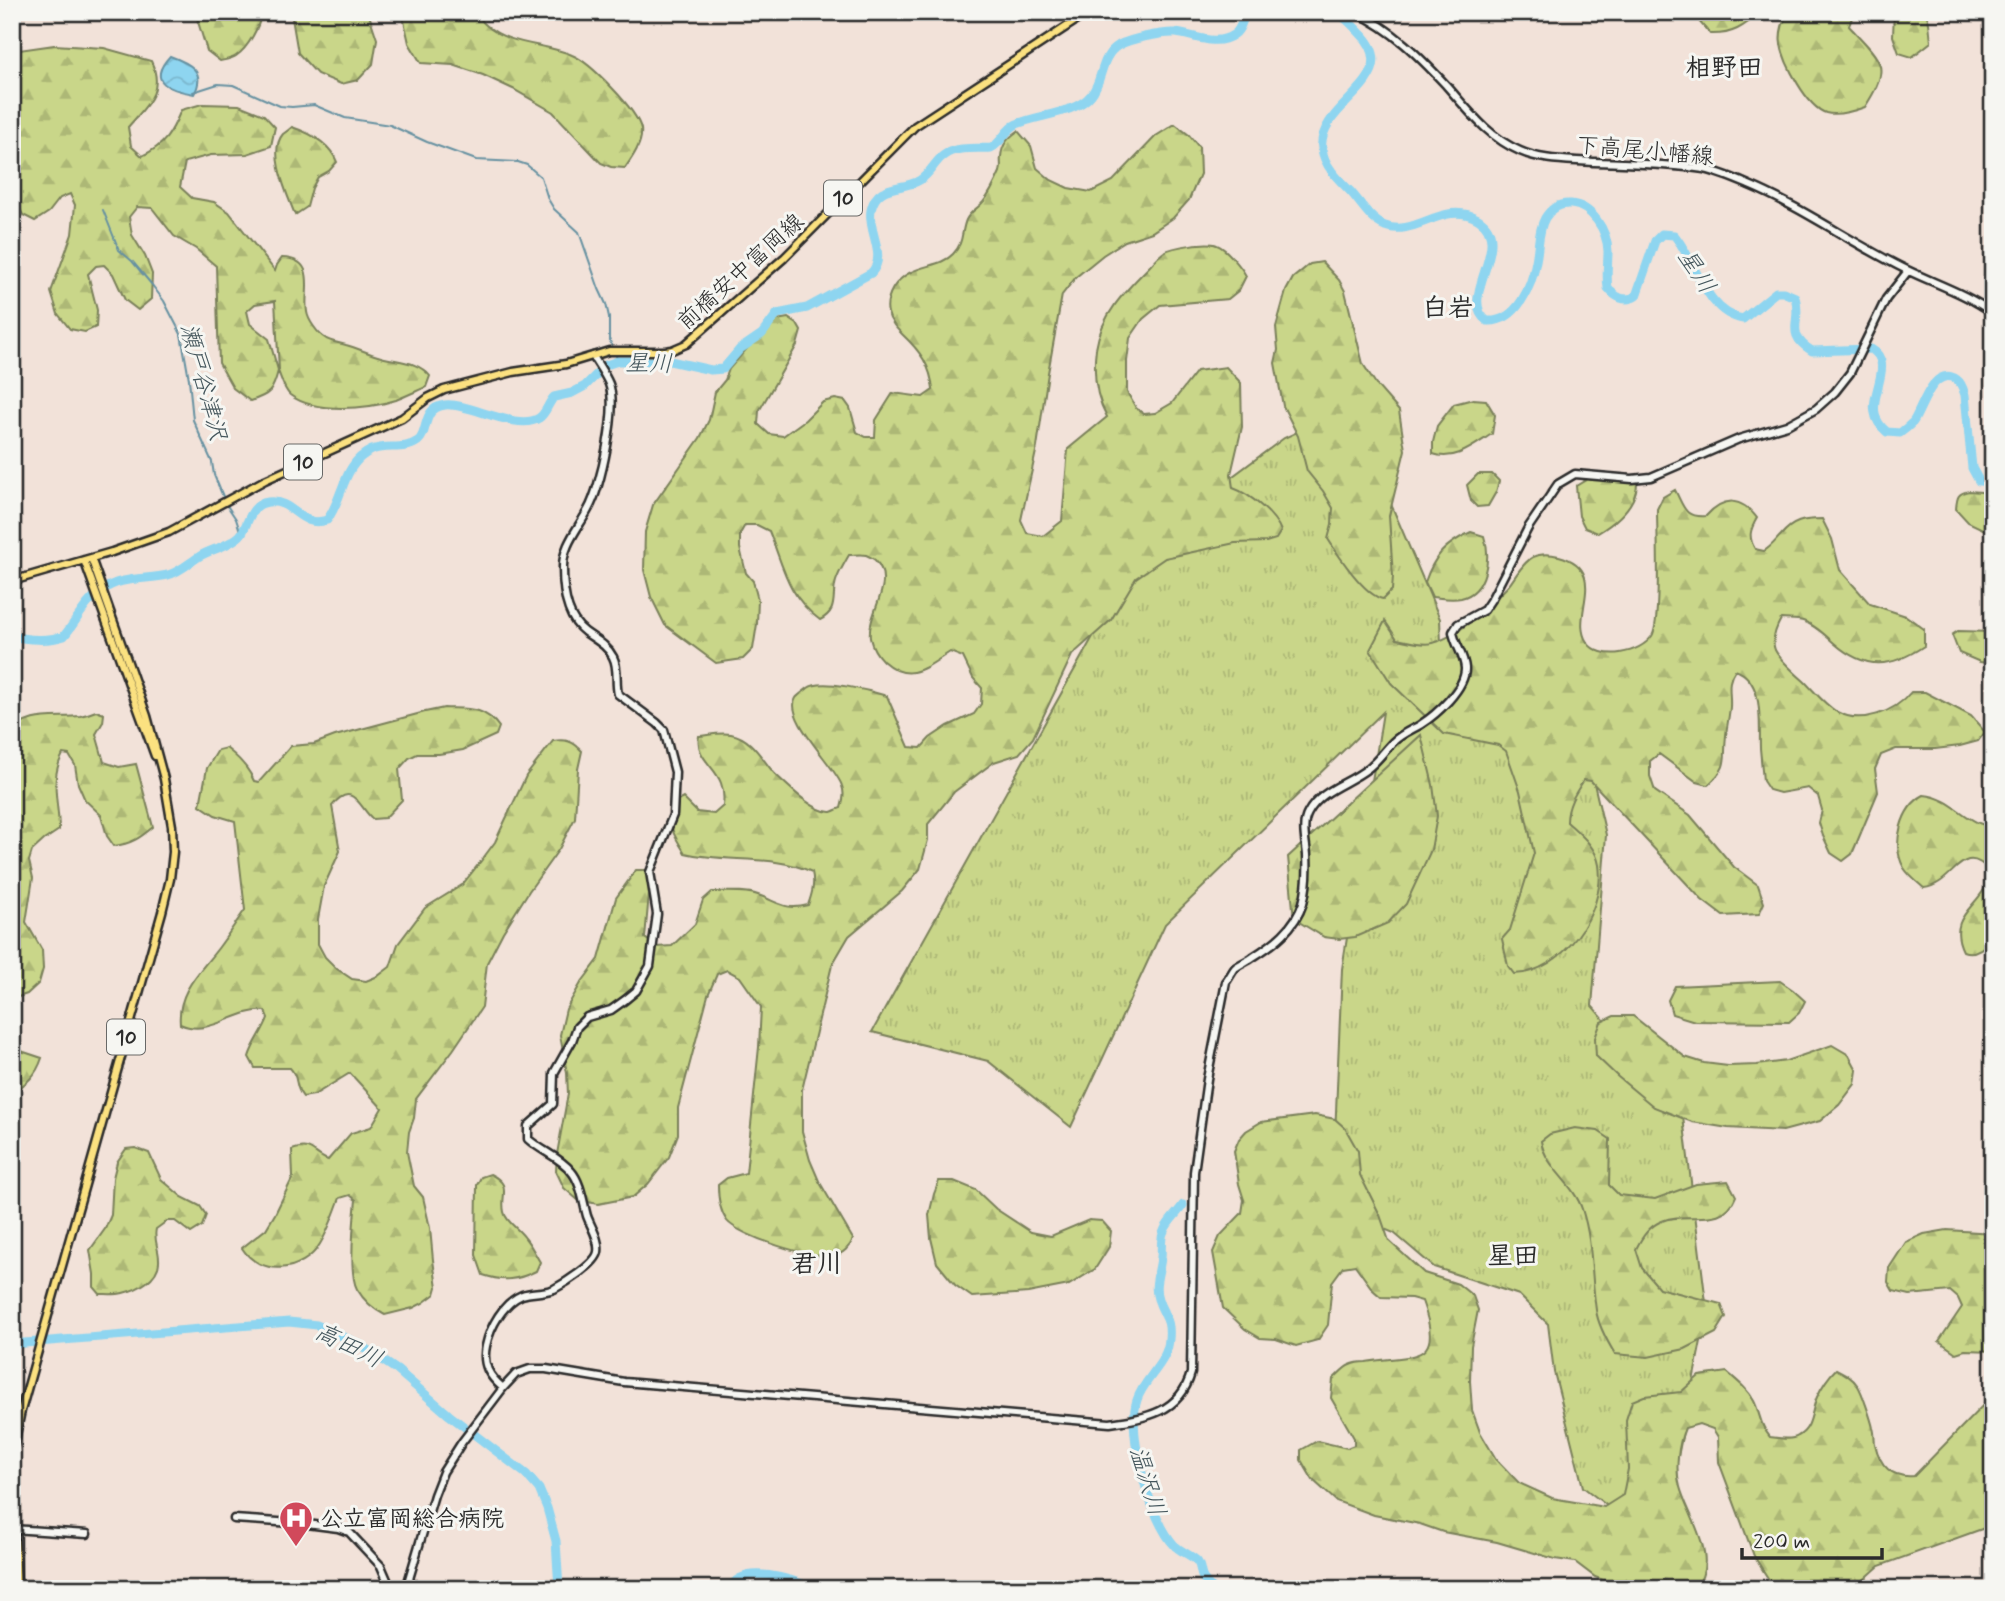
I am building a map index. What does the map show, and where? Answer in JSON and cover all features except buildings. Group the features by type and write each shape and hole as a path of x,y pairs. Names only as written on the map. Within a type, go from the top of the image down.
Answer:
{"main road":[{"name":"前橋安中富岡線","path":"12,581 170,532 265,480 402,418 428,398 444,390 513,372 595,359 616,350 672,351 686,344 784,258 915,126 1089,12"},
{"name":"10","path":"12,1455 20,1411 170,879 173,837 164,779 88,559"},
{"path":"12,1472 17,1589"}],"street":[{"name":"下高尾小幡線","path":"1356,12 1379,23 1405,44 1447,86 1477,122 1498,140 1522,152 1541,158 1708,170 1781,198 1908,271 1993,313"},
{"path":"406,1589 443,1472 503,1388 516,1374 530,1369 546,1369 616,1381 1110,1423 1150,1416 1169,1405 1181,1394 1189,1381 1192,1365 1194,1172 1205,1091 1226,982 1235,968 1288,931 1302,905 1307,883 1304,824 1306,815 1321,797 1368,769 1393,742 1405,732 1422,724 1453,695 1462,680 1465,668 1454,642 1453,632 1458,624 1484,610 1528,528 1558,484 1575,474 1632,480 1651,477 1739,439 1787,425 1816,409 1835,392 1850,373 1886,299 1908,271"},
{"path":"503,1388 493,1380 486,1369 484,1359 486,1344 500,1313 521,1296 552,1290 593,1263 598,1251 596,1238 571,1170 528,1139 528,1126 552,1104 554,1073 577,1027 587,1017 611,1010 636,991 650,966 657,914 650,872 673,815 675,798 675,772 664,730 618,694 614,657 606,647 585,632 569,610 562,565 565,551 597,491 603,470 611,396 610,385 595,359"},
{"path":"234,1519 307,1524 349,1532 381,1566 391,1589"},
{"path":"13,1529 87,1534"}],"green space":[{"path":"195,12 262,12 256,30 241,52 220,61 207,51"},
{"path":"291,12 368,12 377,39 373,64 358,80 341,84 317,74 298,53"},
{"path":"402,12 476,12 486,25 505,37 561,51 580,59 612,88 638,121 641,129 640,140 631,160 625,168 601,163 553,112 513,89 453,65 421,63 409,43"},
{"path":"1691,12 1760,12 1737,29 1710,34"},
{"path":"1788,12 1854,12 1849,26 1871,50 1881,71 1874,93 1865,107 1841,113 1826,113 1804,94 1792,73 1781,44 1782,27"},
{"path":"1894,12 1926,12 1931,42 1912,57 1899,53 1893,36"},
{"path":"54,45 104,48 151,61 155,72 155,89 152,97 128,127 131,146 142,156 166,138 181,110 202,104 239,105 264,115 275,127 271,146 247,154 211,155 185,162 180,187 192,198 214,202 229,212 275,271 282,258 301,264 307,278 308,315 322,336 377,356 420,367 430,376 426,387 384,403 357,407 327,407 313,405 290,395 278,371 270,391 250,401 233,388 219,363 216,266 196,249 174,236 152,208 137,207 129,217 132,235 152,274 151,299 138,310 125,300 113,274 104,265 96,266 88,274 97,310 96,327 85,332 70,329 58,314 51,292 72,234 75,205 70,194 60,198 49,212 35,221 23,215 15,200 16,122 12,117 12,51","holes":["275,301 279,370 269,339 250,324 247,311 255,304"]},
{"path":"1175,124 1199,147 1200,174 1189,200 1173,218 1152,232 1125,241 1103,255 1076,277 1062,295 1037,447 1021,520 1027,533 1043,536 1062,521 1068,449 1107,417 1098,393 1095,358 1103,325 1115,304 1164,252 1190,245 1212,244 1225,250 1244,272 1246,276 1239,290 1228,299 1160,305 1143,319 1130,338 1127,392 1136,408 1144,414 1155,413 1172,403 1197,371 1226,367 1241,383 1242,427 1231,474 1233,488 1261,506 1281,531 1276,539 1266,542 1235,543 1165,558 1136,578 1111,620 1072,655 1033,738 1019,754 994,762 954,792 928,824 928,840 920,869 902,891 849,936 832,965 802,1090 802,1131 819,1181 853,1239 846,1250 834,1256 824,1256 778,1246 734,1227 722,1212 718,1185 727,1178 746,1173 761,1007 740,977 727,970 717,974 708,995 678,1108 678,1134 669,1157 648,1184 633,1197 598,1204 578,1200 564,1188 556,1171 568,1094 560,1035 566,1009 599,959 616,898 636,870 645,870 650,883 645,938 656,947 672,946 695,924 703,900 712,892 753,893 793,907 808,905 812,893 812,872 797,866 685,853 673,830 670,818 672,804 683,798 697,812 714,814 723,806 721,783 700,750 699,736 727,733 745,740 756,749 774,773 801,797 817,808 831,812 841,808 844,794 842,786 804,730 794,707 796,698 808,688 814,685 834,685 887,696 909,747 921,748 948,726 974,714 981,704 982,688 973,678 963,657 950,652 925,668 901,672 883,661 873,648 870,628 883,578 875,560 866,555 849,555 836,581 832,608 820,620 800,601 793,590 769,531 757,525 745,525 740,534 740,548 746,573 753,581 758,600 753,649 743,659 716,663 665,625 651,597 644,570 645,532 653,505 700,438 709,420 715,392 725,380 729,369 771,321 788,318 797,324 801,331 797,345 759,411 758,424 769,434 783,436 823,402 835,399 845,401 850,408 857,432 866,437 875,437 876,420 893,393 923,397 933,390 924,360 889,316 887,310 892,291 907,274 947,259 957,250 966,220 982,204 997,179 1001,170 1003,148 1008,139 1018,131 1031,146 1037,168 1051,180 1068,188 1091,192 1113,181 1156,136"},
{"path":"292,127 319,140 330,150 337,162 329,171 318,177 307,207 295,215 280,174 277,152 283,134"},
{"path":"1322,262 1339,280 1345,291 1363,364 1399,411 1405,450 1389,516 1392,590 1383,599 1360,583 1328,539 1333,508 1307,471 1298,436 1283,406 1275,363 1278,350 1276,327 1286,291 1293,278 1310,264"},
{"path":"1473,399 1486,400 1495,415 1492,434 1457,454 1433,454 1437,426 1454,404"},
{"path":"1350,408 1440,619 1443,694 1593,779 1606,835 1592,1006 1682,1109 1707,1311 1660,1547 1583,1487 1554,1372 1548,1324 1519,1295 1434,1267 1394,1233 1332,1207 1342,969 1383,712 1165,924 1071,1127 988,1061 872,1032 1147,540 1284,438"},
{"path":"1478,474 1492,474 1499,481 1488,506 1477,507 1471,501 1467,485"},
{"path":"1629,476 1637,482 1636,490 1624,512 1598,533 1585,528 1579,516 1576,486 1591,477"},
{"path":"1675,490 1683,506 1693,515 1706,516 1726,502 1745,506 1757,518 1751,541 1755,549 1764,551 1794,524 1804,520 1822,519 1832,539 1840,570 1870,604 1906,616 1924,629 1924,646 1901,659 1879,663 1868,662 1846,652 1820,630 1807,623 1781,619 1774,638 1775,650 1788,667 1824,702 1846,716 1867,717 1887,711 1911,692 1925,692 1971,716 1985,732 1978,741 1960,746 1896,749 1881,755 1875,769 1878,792 1852,854 1843,861 1831,853 1823,836 1819,823 1822,810 1818,796 1808,788 1780,793 1769,790 1763,781 1760,715 1756,692 1745,675 1735,670 1730,683 1725,757 1720,773 1708,785 1697,782 1659,754 1650,761 1650,776 1655,791 1690,815 1734,867 1758,885 1764,903 1759,914 1723,916 1702,900 1591,781 1584,780 1570,805 1567,822 1595,852 1599,865 1599,883 1595,902 1588,920 1564,951 1549,963 1532,971 1514,974 1508,966 1502,939 1510,930 1534,853 1520,791 1506,751 1498,745 1444,734 1391,683 1370,650 1385,621 1397,639 1424,644 1444,639 1493,601 1529,559 1546,554 1574,563 1583,572 1586,594 1582,620 1587,642 1601,652 1611,654 1638,648 1652,636 1657,613 1657,509 1663,497"},
{"path":"1969,491 1993,493 1993,534 1968,522 1956,509 1958,497"},
{"path":"1471,532 1484,536 1486,544 1487,563 1482,581 1477,589 1461,598 1432,597 1425,582 1432,565 1447,546"},
{"path":"1958,631 1993,632 1993,664 1959,653 1952,635"},
{"path":"444,708 468,709 487,715 499,727 496,735 463,750 417,754 409,758 399,769 402,800 385,818 373,819 351,796 339,798 332,806 340,851 324,886 318,919 318,944 325,957 352,979 366,981 390,967 398,944 425,908 462,885 495,842 526,776 553,741 569,742 582,751 578,769 575,818 559,849 503,932 487,963 482,1007 416,1099 407,1152 414,1186 423,1197 430,1228 437,1287 435,1294 423,1303 385,1315 366,1301 354,1281 352,1246 356,1200 350,1195 340,1198 329,1227 313,1254 293,1266 281,1268 259,1264 242,1248 266,1229 275,1214 293,1177 292,1150 308,1148 328,1160 351,1133 371,1127 382,1108 350,1073 314,1095 303,1097 290,1068 255,1068 249,1057 268,1018 265,1011 254,1011 202,1027 180,1024 182,1001 186,991 245,910 235,821 215,815 200,805 207,768 218,750 226,748 230,751 246,767 254,781 259,782 291,746 314,744 335,736"},
{"path":"96,711 104,714 96,734 104,762 119,767 136,764 153,827 135,840 114,846 107,836 101,815 85,800 78,784 75,765 69,755 63,754 56,773 59,830 32,851 29,861 33,878 26,922 42,950 43,969 39,983 27,994 12,999 12,735 17,727 33,719 80,716"},
{"path":"1421,735 1437,816 1431,850 1406,904 1388,923 1355,937 1324,937 1294,919 1288,857"},
{"path":"1924,795 1944,801 1976,822 1993,826 1993,936 1976,951 1963,951 1958,937 1959,926 1988,882 1989,870 1979,862 1971,860 1957,867 1943,880 1924,888 1906,871 1900,859 1900,827 1909,808"},
{"path":"1780,981 1805,1001 1799,1013 1789,1022 1695,1021 1672,1014 1668,1000 1675,986"},
{"path":"1614,1016 1633,1016 1685,1057 1704,1063 1728,1066 1786,1061 1832,1045 1849,1055 1857,1070 1855,1084 1839,1105 1820,1121 1783,1131 1728,1128 1692,1122 1654,1107 1596,1056 1595,1038 1601,1022"},
{"path":"12,1048 42,1058 37,1070 12,1093"},
{"path":"1315,1115 1335,1119 1345,1128 1358,1151 1360,1175 1380,1215 1389,1241 1424,1273 1458,1284 1473,1296 1478,1310 1471,1346 1472,1410 1480,1432 1496,1459 1519,1483 1552,1498 1604,1507 1623,1495 1628,1469 1626,1420 1632,1401 1644,1396 1681,1392 1699,1376 1727,1372 1752,1397 1770,1437 1792,1438 1803,1433 1819,1393 1836,1369 1851,1378 1860,1389 1880,1459 1888,1469 1899,1475 1914,1476 1993,1395 1993,1525 1879,1566 1859,1584 1781,1589 1771,1583 1754,1556 1719,1462 1718,1437 1713,1429 1699,1424 1685,1428 1678,1465 1680,1487 1704,1552 1702,1578 1694,1589 1627,1589 1595,1577 1575,1562 1374,1515 1336,1501 1313,1480 1301,1460 1301,1450 1317,1441 1347,1448 1354,1445 1354,1438 1331,1398 1333,1379 1353,1364 1421,1353 1427,1347 1430,1337 1422,1301 1381,1297 1355,1265 1343,1267 1332,1282 1328,1325 1318,1340 1296,1346 1276,1339 1260,1338 1245,1329 1223,1308 1213,1252 1220,1236 1242,1213 1244,1200 1234,1151 1239,1139 1261,1122"},
{"path":"1575,1128 1598,1131 1610,1139 1609,1185 1619,1195 1655,1199 1696,1184 1728,1181 1736,1196 1722,1213 1662,1221 1646,1232 1636,1249 1642,1268 1659,1288 1721,1304 1726,1317 1716,1333 1685,1349 1648,1357 1615,1354 1597,1316 1590,1246 1582,1209 1573,1191 1548,1159 1541,1141 1550,1134"},
{"path":"135,1148 149,1153 161,1179 182,1197 200,1206 206,1215 202,1226 191,1233 175,1221 167,1221 156,1229 159,1262 155,1274 129,1292 100,1294 94,1287 90,1250 111,1215 113,1178 117,1162 126,1149"},
{"path":"490,1174 503,1186 505,1216 527,1241 540,1262 536,1271 510,1279 483,1275 476,1255 477,1185 481,1177"},
{"path":"939,1181 954,1181 976,1190 996,1209 1031,1232 1051,1236 1089,1220 1102,1221 1111,1231 1109,1247 1095,1269 1069,1285 1028,1293 972,1297 955,1285 937,1263 929,1215"},
{"path":"1947,1230 1993,1233 1993,1351 1965,1350 1956,1353 1939,1341 1962,1307 1958,1298 1950,1291 1910,1295 1893,1291 1888,1282 1889,1268 1906,1242 1924,1234"}],"water":[{"path":"170,56 194,69 198,79 194,94 164,84 160,73"}],"waterway":[{"name":"星川","path":"12,636 38,639 64,636 85,607 101,591 117,583 177,572 203,554 236,539 251,514 262,503 277,502 310,521 327,520 355,463 372,450 407,446 418,441 429,416 437,407 455,405 506,419 530,421 539,418 554,397 572,393 585,386 606,365 618,361 670,361 711,370 723,369 740,349 762,334 777,314 807,308 871,273 878,259 871,210 874,201 884,191 920,180 947,153 961,149 991,148 1017,124 1076,106 1091,95 1108,56 1119,45 1138,38 1170,33 1219,40 1238,31 1246,12"},
{"name":"星川","path":"1335,12 1351,23 1372,49 1373,64 1368,78 1332,118 1324,133 1323,155 1333,172 1380,224 1396,228 1407,227 1453,213 1478,219 1488,229 1491,241 1478,299 1479,311 1487,321 1507,316 1521,301 1534,271 1543,223 1547,214 1556,207 1563,204 1579,206 1597,220 1607,243 1608,288 1624,299 1636,296 1655,241 1662,234 1674,235 1710,296 1730,315 1743,319 1776,292 1783,292 1795,297 1796,333 1803,345 1812,351 1871,349 1878,355 1881,370 1874,405 1876,419 1887,432 1900,433 1913,422 1928,392 1938,380 1945,377 1957,380 1965,395 1972,468 1979,481 1993,482"},
{"path":"193,92 218,84 233,85 280,106 314,105 345,118 390,125 476,160 518,162 527,165 541,177 554,209 579,232 606,304 609,339 613,348"},
{"name":"瀬戸谷津沢","path":"103,210 119,250 132,261 164,301 181,334 193,420 212,462 214,475 224,499"},
{"path":"615,353 618,361"},
{"name":"瀬戸谷津沢","path":"226,504 236,519 241,534"},
{"name":"温沢川","path":"1183,1205 1163,1234 1156,1283 1158,1299 1169,1326 1168,1348 1140,1392 1134,1415 1135,1433 1142,1476 1157,1517 1175,1546 1197,1561 1203,1578 1212,1589"},
{"name":"高田川","path":"12,1344 289,1322 317,1325 357,1343 397,1370 449,1415 526,1474 539,1489 547,1508 556,1541 559,1589"},
{"name":"高田川","path":"730,1589 736,1581 745,1576 757,1575 782,1578 814,1589"}],"place":[{"name":"公立富岡総合病院","path":"296,1548"}],"district":[{"name":"相野田","path":"1724,67"},
{"name":"白岩","path":"1448,307"},
{"name":"星田","path":"1513,1255"},
{"name":"君川","path":"817,1263"}]}
